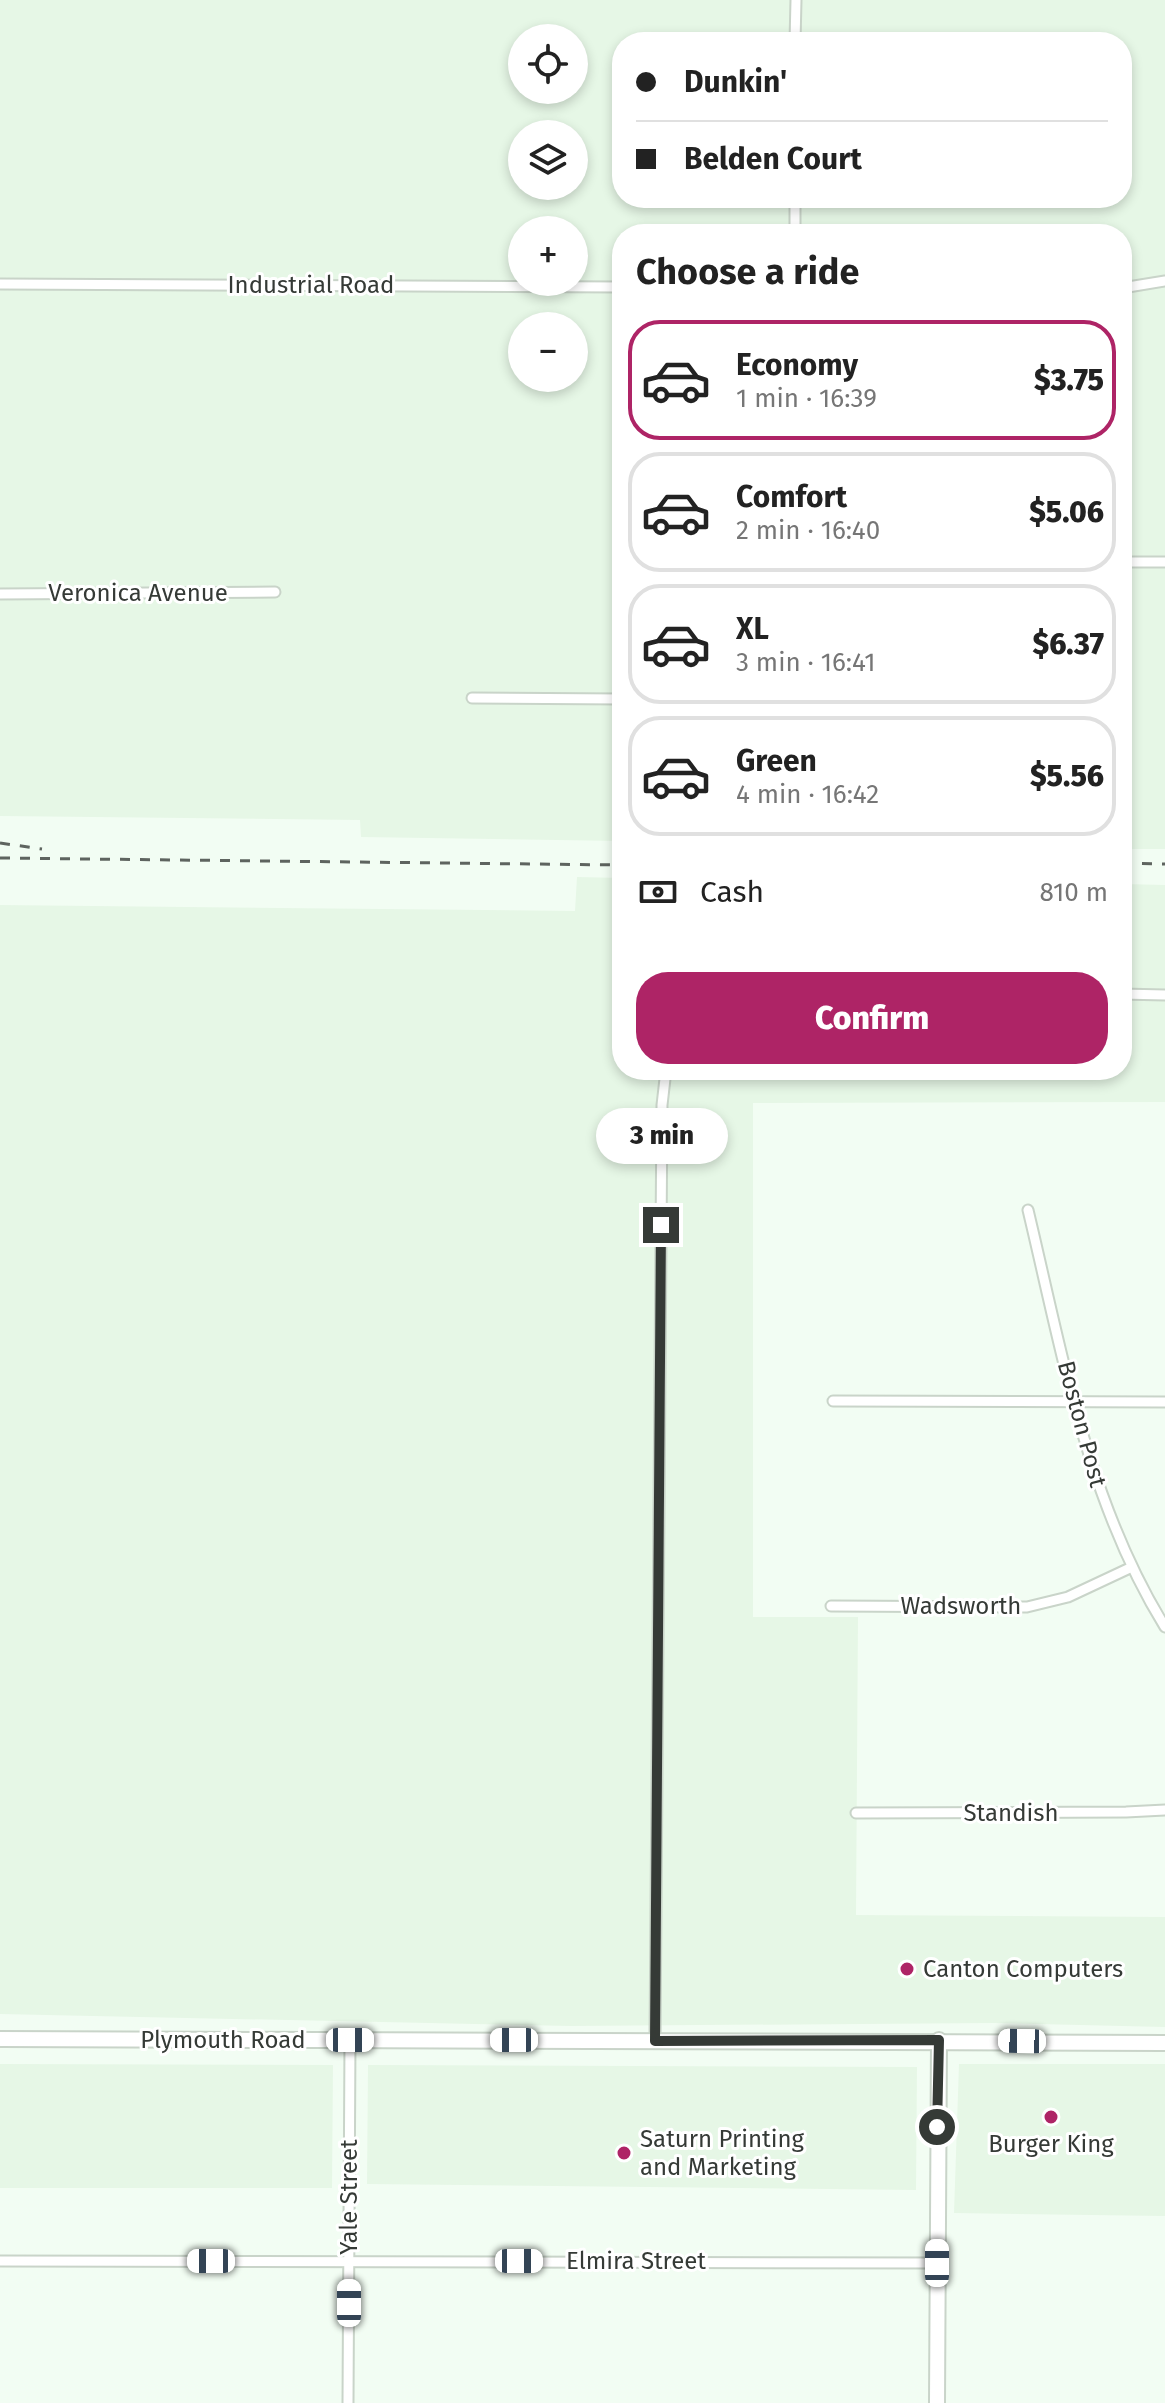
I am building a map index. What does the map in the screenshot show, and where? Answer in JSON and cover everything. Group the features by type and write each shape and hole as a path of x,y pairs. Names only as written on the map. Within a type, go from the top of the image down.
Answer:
{"main road":[{"name":"Plymouth Road","path":"0,2039 1165,2043"},
{"path":"937,2403 939,2040"}],"street":[{"path":"795,32 796,0"},
{"path":"1132,286 1165,281"},
{"name":"Industrial Road","path":"0,284 612,287"},
{"path":"1132,562 1165,562"},
{"name":"Veronica Avenue","path":"0,594 275,592"},
{"path":"472,698 612,699"},
{"path":"1132,994 1165,995"},
{"path":"655,2041 662,1105 665,1080"},
{"name":"Boston Post","path":"1028,1210 1095,1478 1132,1567 1165,1627"},
{"path":"833,1401 1165,1402"},
{"name":"Wadsworth","path":"831,1606 1027,1607 1068,1597 1132,1567"},
{"name":"Standish","path":"856,1813 1165,1810"},
{"name":"Yale Street","path":"348,2403 350,2040"},
{"name":"Elmira Street","path":"0,2261 937,2263"}],"shaded area":[{"path":"0,0 1165,0 1165,849 1132,849 1132,224 612,224 612,841 361,837 360,820 0,816"},
{"path":"577,877 612,878 612,1080 1132,1080 1132,884 1165,885 1165,1102 753,1103 753,1617 858,1617 856,1915 1165,1917 1165,2027 992,2023 571,2026 0,2014 0,905 575,911"},
{"path":"0,2064 333,2065 332,2188 0,2188"},
{"path":"959,2064 1165,2064 1165,2216 954,2213"},
{"path":"368,2065 917,2067 916,2190 367,2184"}],"railway":[{"path":"0,843 42,849"},
{"path":"0,858 612,865"},
{"path":"1132,863 1165,864"}],"place":[{"name":"Canton Computers","path":"907,1969"},
{"name":"Burger King","path":"1051,2117"},
{"name":"Saturn Printing and Marketing","path":"624,2153"}],"route":[{"path":"661,1225 655,2041 939,2040 937,2127"}]}
